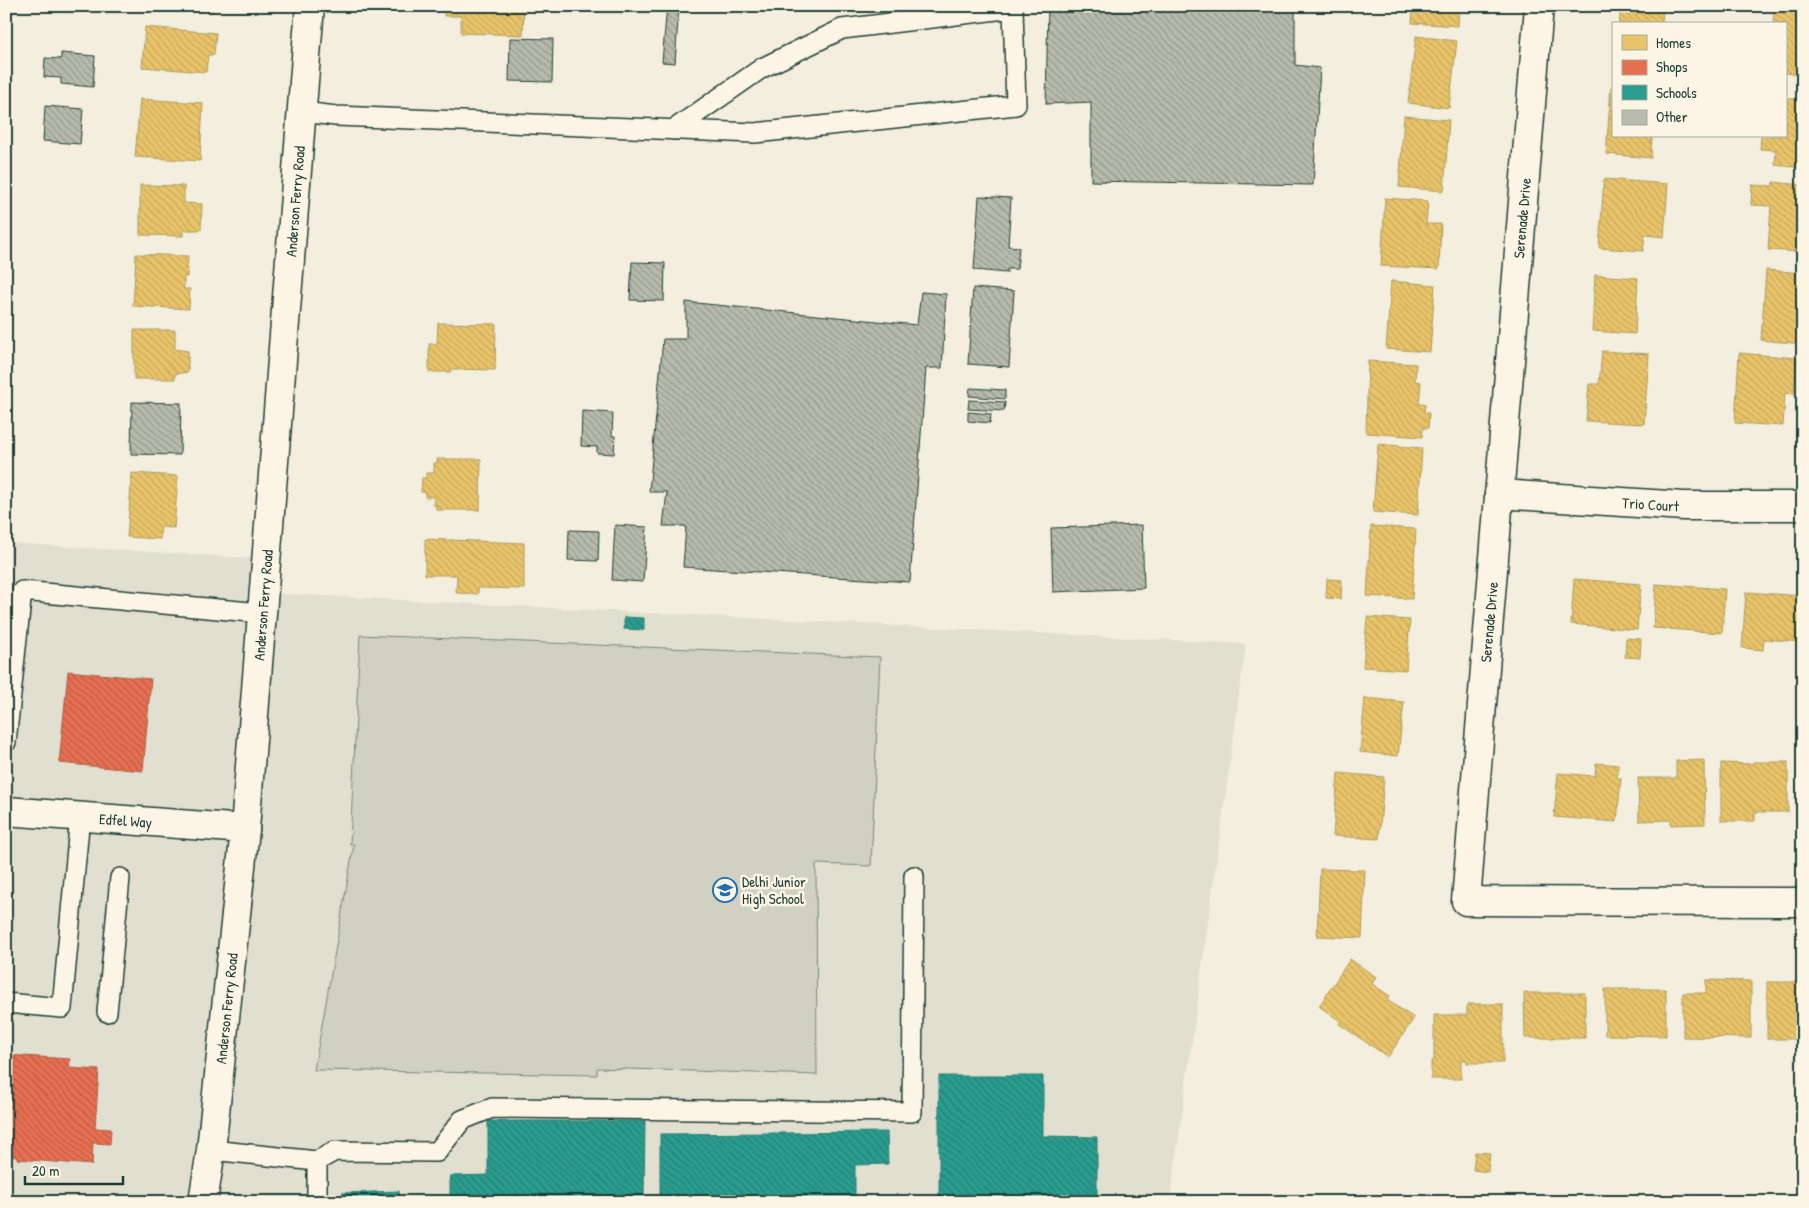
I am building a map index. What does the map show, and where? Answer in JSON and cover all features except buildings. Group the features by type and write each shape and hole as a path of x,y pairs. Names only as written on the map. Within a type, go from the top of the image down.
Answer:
{"street":[{"name":"Anderson Ferry Road","path":"203,1202 211,1150 245,829 310,6"},
{"name":"Serenade Drive","path":"1539,6 1466,901 1803,902"},
{"name":"Trio Court","path":"1499,494 1684,506 1803,506"},
{"name":"Edfel Way","path":"6,811 245,829"}],"lane":[{"path":"302,112 346,117 673,130 755,133 1016,105 1013,8 842,29 762,68 673,130"},
{"path":"6,742 22,591 262,613"},
{"path":"6,1003 62,1008 80,816"},
{"path":"211,1150 318,1161 335,1151 438,1152 462,1120 492,1108 912,1112 914,876"},
{"path":"107,1012 120,878"},
{"path":"317,1202 318,1161"}],"shaded area":[{"name":"Delhi Junior High School","path":"6,543 266,559 264,593 1246,644 1170,1202 6,1202"},
{"path":"360,635 880,657 871,866 816,864 817,1075 597,1068 597,1075 314,1070 354,844 350,844"}],"place":[{"name":"Delhi Junior High School","path":"725,890"}]}
